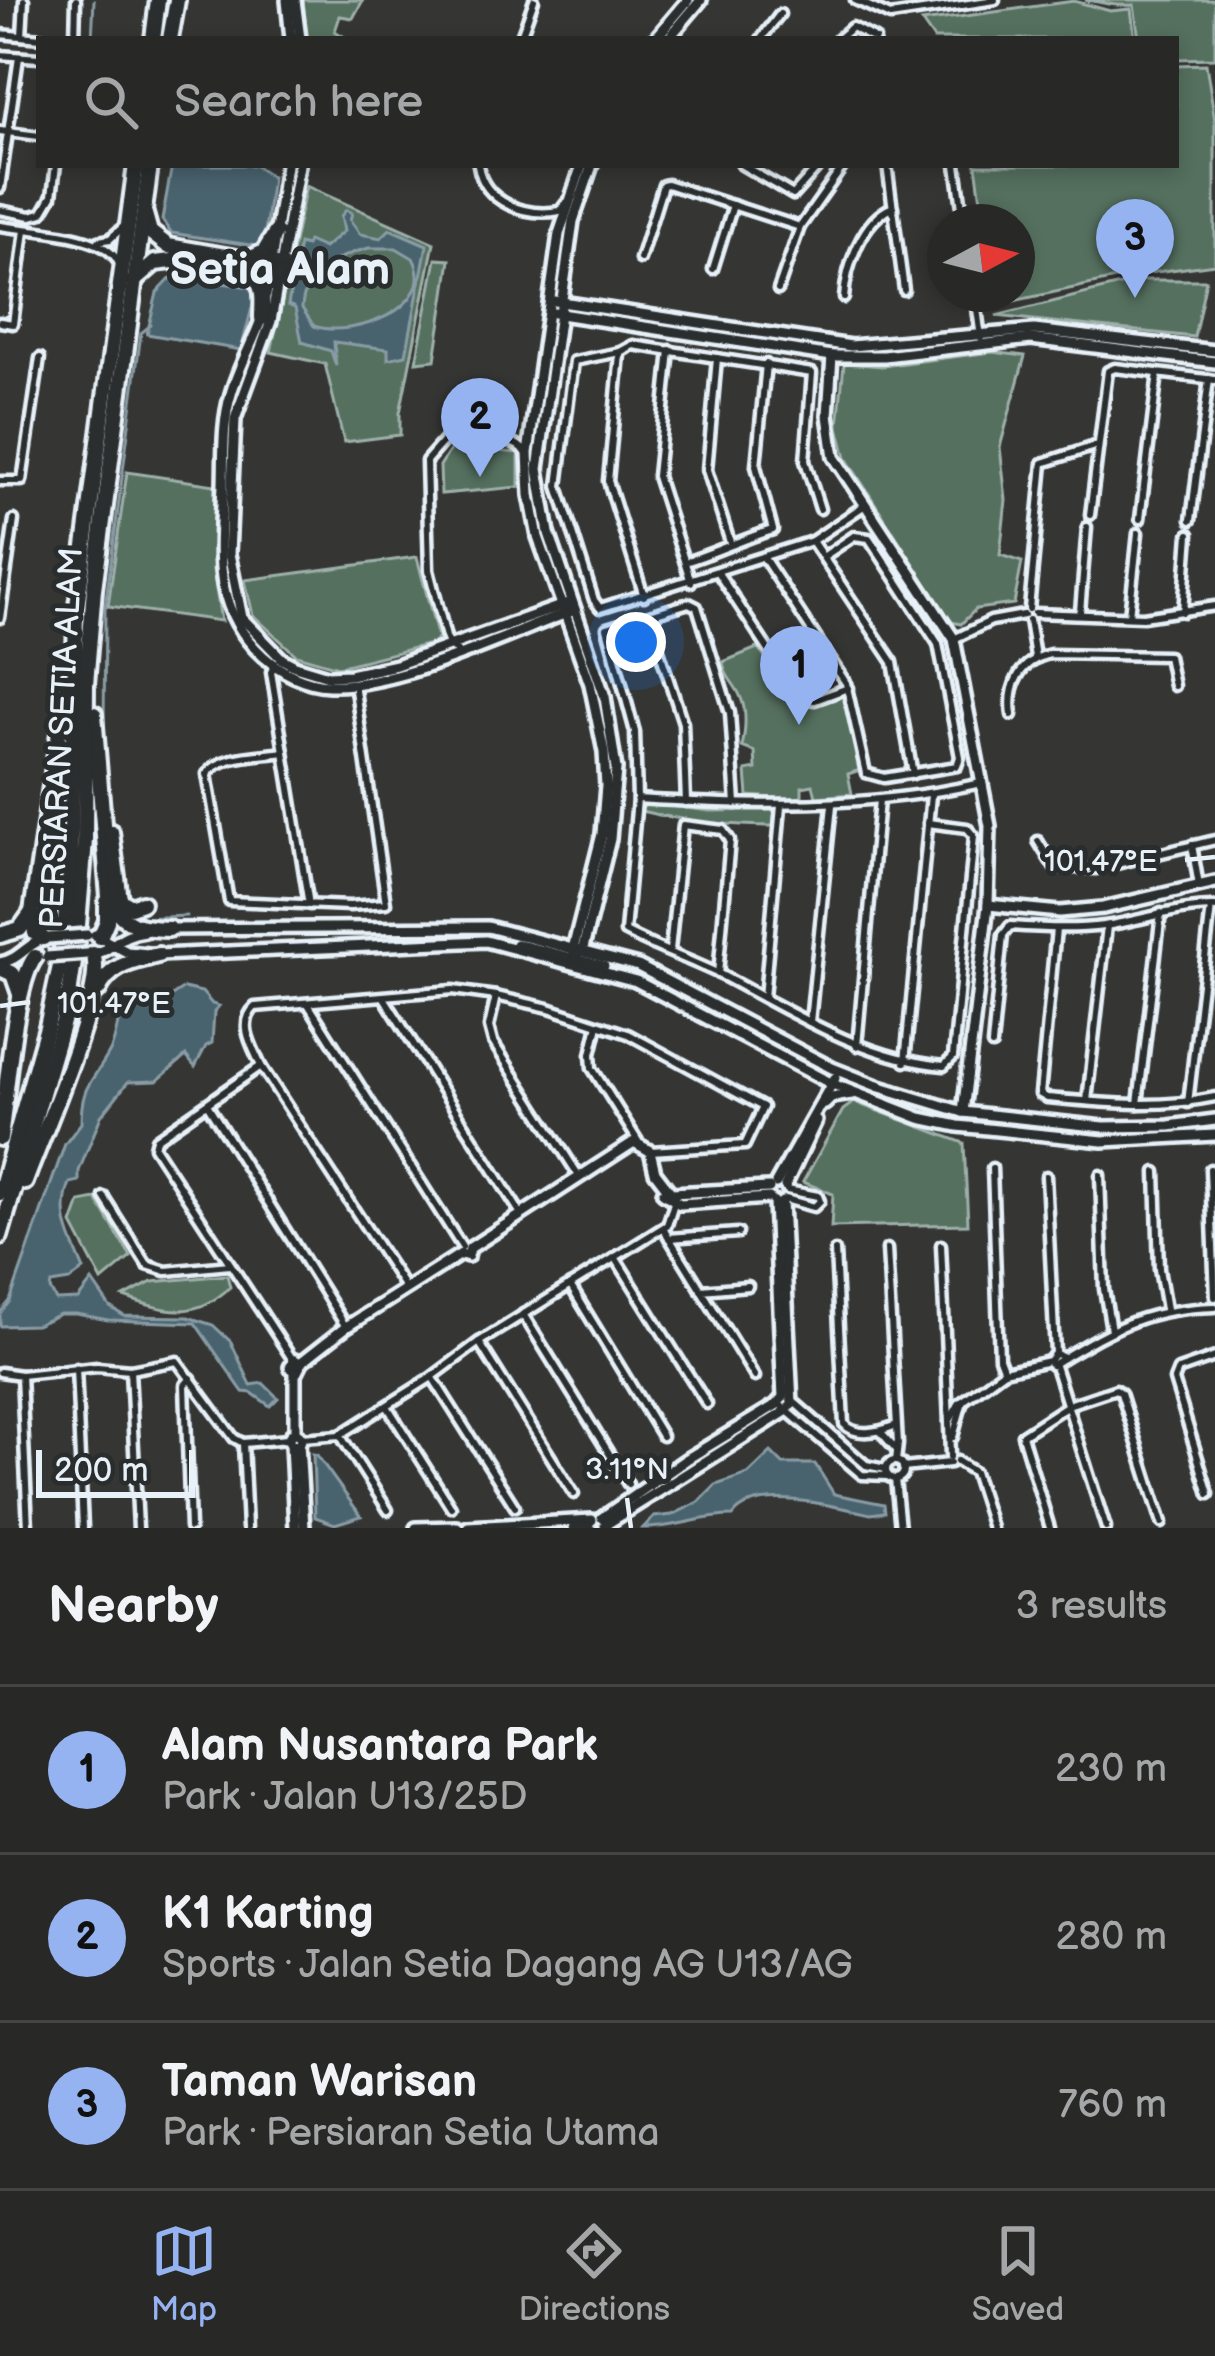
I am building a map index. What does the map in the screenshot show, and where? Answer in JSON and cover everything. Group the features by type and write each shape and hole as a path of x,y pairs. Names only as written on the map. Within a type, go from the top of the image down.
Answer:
{"highway":[{"path":"153,36 158,0"},
{"path":"172,36 178,0"},
{"name":"PERSIARAN SETIA ALAM","path":"0,1235 67,1009 76,949 85,840 86,684 137,206 136,168"},
{"name":"PERSIARAN SETIA ALAM","path":"137,206 151,168"},
{"path":"137,206 160,242 245,266 260,282 262,318"},
{"path":"245,266 264,252 277,232"},
{"path":"127,283 155,263 172,260 275,271"},
{"name":"PERSIARAN SETIA ALAM","path":"0,1193 60,967 70,873 76,614 127,283"},
{"path":"94,589 93,708 109,898 123,920 140,928 169,929"},
{"path":"45,938 35,933 32,912 76,614"},
{"path":"102,804 112,836 120,900 131,907 142,903"},
{"path":"100,938 106,921 107,873"},
{"path":"0,936 20,929 32,912"},
{"path":"0,1138 27,968 36,954"},
{"path":"89,1010 98,966 90,954"},
{"path":"0,1235 108,973 158,956"},
{"path":"0,966 17,979 21,999"}],"street":[{"path":"22,36 24,0"},
{"path":"75,36 76,0"},
{"path":"291,0 295,36"},
{"path":"521,36 533,0"},
{"path":"658,36 688,0"},
{"path":"671,36 701,0"},
{"path":"855,0 881,15 995,0"},
{"path":"881,15 885,0"},
{"path":"763,36 780,14"},
{"path":"841,36 849,27 868,36"},
{"path":"0,34 36,37"},
{"path":"0,55 36,58"},
{"path":"0,188 4,131 20,57"},
{"path":"4,131 36,136"},
{"path":"0,210 42,213 52,196 56,168"},
{"path":"286,168 271,321 235,419 229,554 242,618 282,659 328,676 452,653"},
{"path":"298,168 262,318 228,407 220,556 233,624 274,666 326,685 354,683 452,653 569,608"},
{"path":"479,168 497,201 543,213 560,211 569,200"},
{"path":"559,234 581,168"},
{"path":"591,168 573,221 562,287 539,446 539,491 598,714 606,786 586,919 591,946 606,957"},
{"path":"747,168 793,196 817,168"},
{"path":"778,290 800,226 842,168"},
{"path":"887,168 904,290"},
{"path":"956,168 961,204"},
{"path":"640,259 664,185 800,226"},
{"path":"713,269 733,205"},
{"path":"96,242 118,235 137,206"},
{"path":"844,298 845,276 854,252 881,212 893,207"},
{"path":"543,213 557,224 559,234 560,308 531,430 532,508 554,582 605,698 616,769 610,838 577,953"},
{"path":"0,226 96,242 114,253 127,283"},
{"path":"0,322 13,323 26,230"},
{"path":"560,308 884,356 1034,330 1215,351"},
{"path":"977,312 981,338"},
{"path":"981,338 1030,339 1215,362"},
{"path":"820,509 805,461 812,373 633,345 574,361 558,486 600,608 812,541 860,508"},
{"path":"818,349 832,362 829,438 834,457 856,491 860,508 872,516 958,637 990,826 989,892 994,906"},
{"path":"670,350 657,476 691,582"},
{"path":"832,362 849,351"},
{"path":"620,352 608,481 644,596"},
{"path":"717,357 707,470 730,542"},
{"path":"0,481 22,481 40,358"},
{"path":"685,562 773,530 756,466 766,364"},
{"path":"1090,515 1107,375 1119,368 1212,380 1191,520"},
{"path":"1140,519 1158,373"},
{"path":"507,440 531,430"},
{"path":"452,653 429,570 427,461 447,437 455,435 507,440 524,447 528,457"},
{"path":"1035,657 1029,614 1043,463 1098,445"},
{"path":"0,618 14,520"},
{"path":"1080,612 1088,527"},
{"path":"1129,616 1138,533"},
{"path":"1183,613 1189,534"},
{"path":"764,558 848,688 866,773 884,778 952,768 960,757 938,644 869,538 854,536 823,557"},
{"path":"812,541 893,662 914,774"},
{"path":"718,573 800,698 815,700 848,688"},
{"path":"534,621 554,602 554,582"},
{"path":"736,804 730,713 694,604 605,632 635,732 637,799 625,932 670,950 857,1046 905,1062 944,1066 953,1057 974,836 967,828 928,824"},
{"path":"958,637 991,621 1029,614 1129,616 1215,606"},
{"path":"648,616 683,723 686,802"},
{"path":"534,621 563,622 578,647"},
{"path":"1012,715 1011,688 1018,674 1035,657 1049,654 1168,656 1174,686"},
{"path":"274,666 271,672 309,905"},
{"path":"284,752 226,761 212,766 207,774 229,901 386,903 354,683"},
{"path":"637,799 832,805 931,795 982,783"},
{"path":"905,1062 931,795"},
{"path":"857,1046 879,800"},
{"path":"810,1022 832,805"},
{"path":"764,998 781,806"},
{"path":"670,950 683,825 723,830 730,840 718,974"},
{"path":"1038,841 1052,865 1087,869 1215,840"},
{"path":"1192,845 1199,886"},
{"path":"994,906 1060,912 1103,908 1215,882"},
{"path":"972,1127 963,1112 986,918 994,906"},
{"path":"992,1045 1003,935 1010,926 1107,926 1213,907 1188,1103"},
{"path":"1138,1104 1161,913"},
{"path":"545,942 567,936 586,919"},
{"path":"1087,1102 1107,926"},
{"path":"36,954 45,938 100,938 169,929 488,927 545,942 622,972 810,1072 920,1118 1103,1141 1215,1135"},
{"path":"1056,929 1039,1090 1047,1098 1087,1102 1188,1103 1215,1097"},
{"path":"0,936 36,954"},
{"path":"0,966 36,954 105,951 100,938"},
{"path":"100,938 127,952 158,956 487,941 606,957 665,977 832,1068 963,1112 1104,1126 1215,1120"},
{"path":"487,941 636,981"},
{"path":"406,1289 261,1066 248,1038 248,1014 255,1007 453,990 496,996 628,1034 763,1107 745,1144 648,1154"},
{"path":"496,996 489,1028 493,1042 581,1179"},
{"path":"384,997 521,1214"},
{"path":"308,1004 464,1250"},
{"path":"598,1025 592,1069 635,1144 648,1154 676,1199"},
{"path":"790,1044 833,1082 896,1092"},
{"path":"261,1066 157,1139 154,1147 296,1365 300,1528"},
{"path":"810,1072 823,1102"},
{"path":"833,1082 778,1193 786,1402 866,1465 902,1476 903,1468"},
{"path":"823,1102 857,1094"},
{"path":"945,1107 958,1104 965,1095"},
{"path":"965,1095 985,1115"},
{"path":"207,1104 346,1327"},
{"path":"948,1124 963,1112"},
{"path":"296,1365 464,1250 635,1144"},
{"path":"992,1168 999,1358 1004,1371"},
{"path":"1210,1169 1215,1297"},
{"path":"1156,1172 1159,1269 1166,1309"},
{"path":"1100,1175 1104,1289 1111,1330"},
{"path":"1046,1176 1059,1356"},
{"path":"676,1199 778,1193 818,1196 820,1201 814,1207 778,1193"},
{"path":"104,1198 147,1265 155,1270 230,1265"},
{"path":"0,1372 130,1370 177,1361 234,1438 243,1443 340,1435 663,1228 670,1222 676,1199"},
{"path":"663,1228 755,1377"},
{"path":"669,1238 738,1233"},
{"path":"941,1245 953,1459"},
{"path":"887,1249 896,1449 890,1475 900,1528"},
{"path":"835,1251 841,1414 852,1431 880,1432 894,1426"},
{"path":"615,1257 707,1404"},
{"path":"570,1285 662,1436"},
{"path":"701,1290 748,1286"},
{"path":"949,1422 963,1401 1004,1371 1052,1364 1111,1330 1166,1309 1215,1307"},
{"path":"523,1314 628,1484"},
{"path":"479,1342 574,1494"},
{"path":"1209,1494 1174,1380 1178,1370 1215,1358"},
{"path":"1052,1364 1106,1528"},
{"path":"76,1368 83,1528"},
{"path":"130,1370 138,1528"},
{"path":"21,1375 28,1528"},
{"path":"433,1377 515,1507"},
{"path":"190,1378 184,1385 190,1528"},
{"path":"948,1385 963,1401"},
{"path":"1049,1528 1021,1438 1024,1432 1068,1405 1119,1390 1162,1523"},
{"path":"953,1459 952,1435 963,1401"},
{"path":"574,1528 597,1524 786,1402"},
{"path":"387,1406 451,1507"},
{"path":"880,1432 896,1449"},
{"path":"340,1435 388,1510"},
{"path":"243,1443 247,1528"},
{"path":"903,1468 953,1459 974,1472 992,1528"},
{"path":"896,1461 903,1468"},
{"path":"416,1528 597,1524"}],"green space":[{"path":"303,0 363,0 353,18 340,16 335,31 343,36 307,36"},
{"path":"1085,0 1215,0 1215,58 1179,59 1179,36 1139,36 1134,5"},
{"path":"1074,1 1110,11 1131,9 1135,36 932,36 922,22"},
{"path":"1206,64 1215,121 1215,264 1035,296 1035,204 981,204 976,168 1179,168 1179,65"},
{"path":"306,186 434,243 400,413 400,435 344,442 325,364 271,352"},
{"path":"436,259 450,260 435,360 416,362"},
{"path":"1140,280 1206,280 1194,337 996,316 1035,312 1035,306"},
{"path":"992,352 1025,356 1000,447 1006,500 1000,555 1022,562 1014,604 976,609 961,624 951,622 846,458 838,426 844,363 882,366"},
{"path":"452,447 519,453 519,487 441,494 440,466"},
{"path":"127,472 215,485 213,570 221,621 108,606"},
{"path":"417,557 438,638 434,643 338,667 296,655 253,615 245,580"},
{"path":"757,648 805,705 839,691 847,695 860,770 848,774 852,794 816,797 813,785 802,787 802,800 748,796 746,771 756,769 755,752 742,747 743,704 723,662"},
{"path":"646,803 710,811 775,810 775,826 673,818 641,811"},
{"path":"854,1102 964,1143 968,1224 831,1227 833,1194 803,1182 843,1110"},
{"path":"96,1199 131,1257 102,1281 72,1224 80,1202"},
{"path":"227,1275 230,1287 193,1309 167,1309 124,1297 152,1282"}],"water":[{"path":"171,168 259,168 272,177 263,247 171,233 162,220"},
{"path":"346,210 352,213 350,220 360,234 381,238 390,229 427,245 406,355 388,359 388,349 334,342 336,366 331,351 302,342 295,308 288,305 299,244 306,246 308,241 324,248 344,231 341,216","holes":["396,248 413,258 418,276 414,292 403,305 388,316 349,328 314,326 302,308 316,275 357,251"]},
{"path":"173,276 257,288 241,350 147,334 157,293"},
{"path":"184,988 202,992 219,1006 214,1012 212,1043 195,1067 186,1056 157,1081 128,1082 101,1116 79,1181 70,1183 66,1195 68,1228 84,1270 69,1281 51,1284 50,1289 56,1300 78,1299 92,1281 110,1307 124,1316 188,1317 213,1325 231,1342 251,1385 263,1383 278,1398 270,1406 243,1392 195,1323 60,1314 36,1325 0,1326 0,1313 10,1301 65,1144 81,1123 86,1091 112,1047 120,1013 138,1004 155,1007"},
{"path":"771,1452 783,1464 815,1464 834,1494 884,1504 885,1512 871,1514 777,1499 744,1506 733,1516 643,1528 654,1517 672,1515 699,1502 716,1485 748,1474"},
{"path":"313,1454 361,1516 335,1524 315,1517"}],"waterway":[{"path":"92,36 94,0"},
{"path":"104,730 105,608 141,333 151,325"},
{"path":"141,918 186,916"}],"place":[{"name":"Taman Warisan","path":"1135,298"},
{"name":"K1 Karting","path":"480,477"},
{"name":"Alam Nusantara Park","path":"799,725"}],"district":[{"name":"Setia Alam","path":"280,270"}]}
